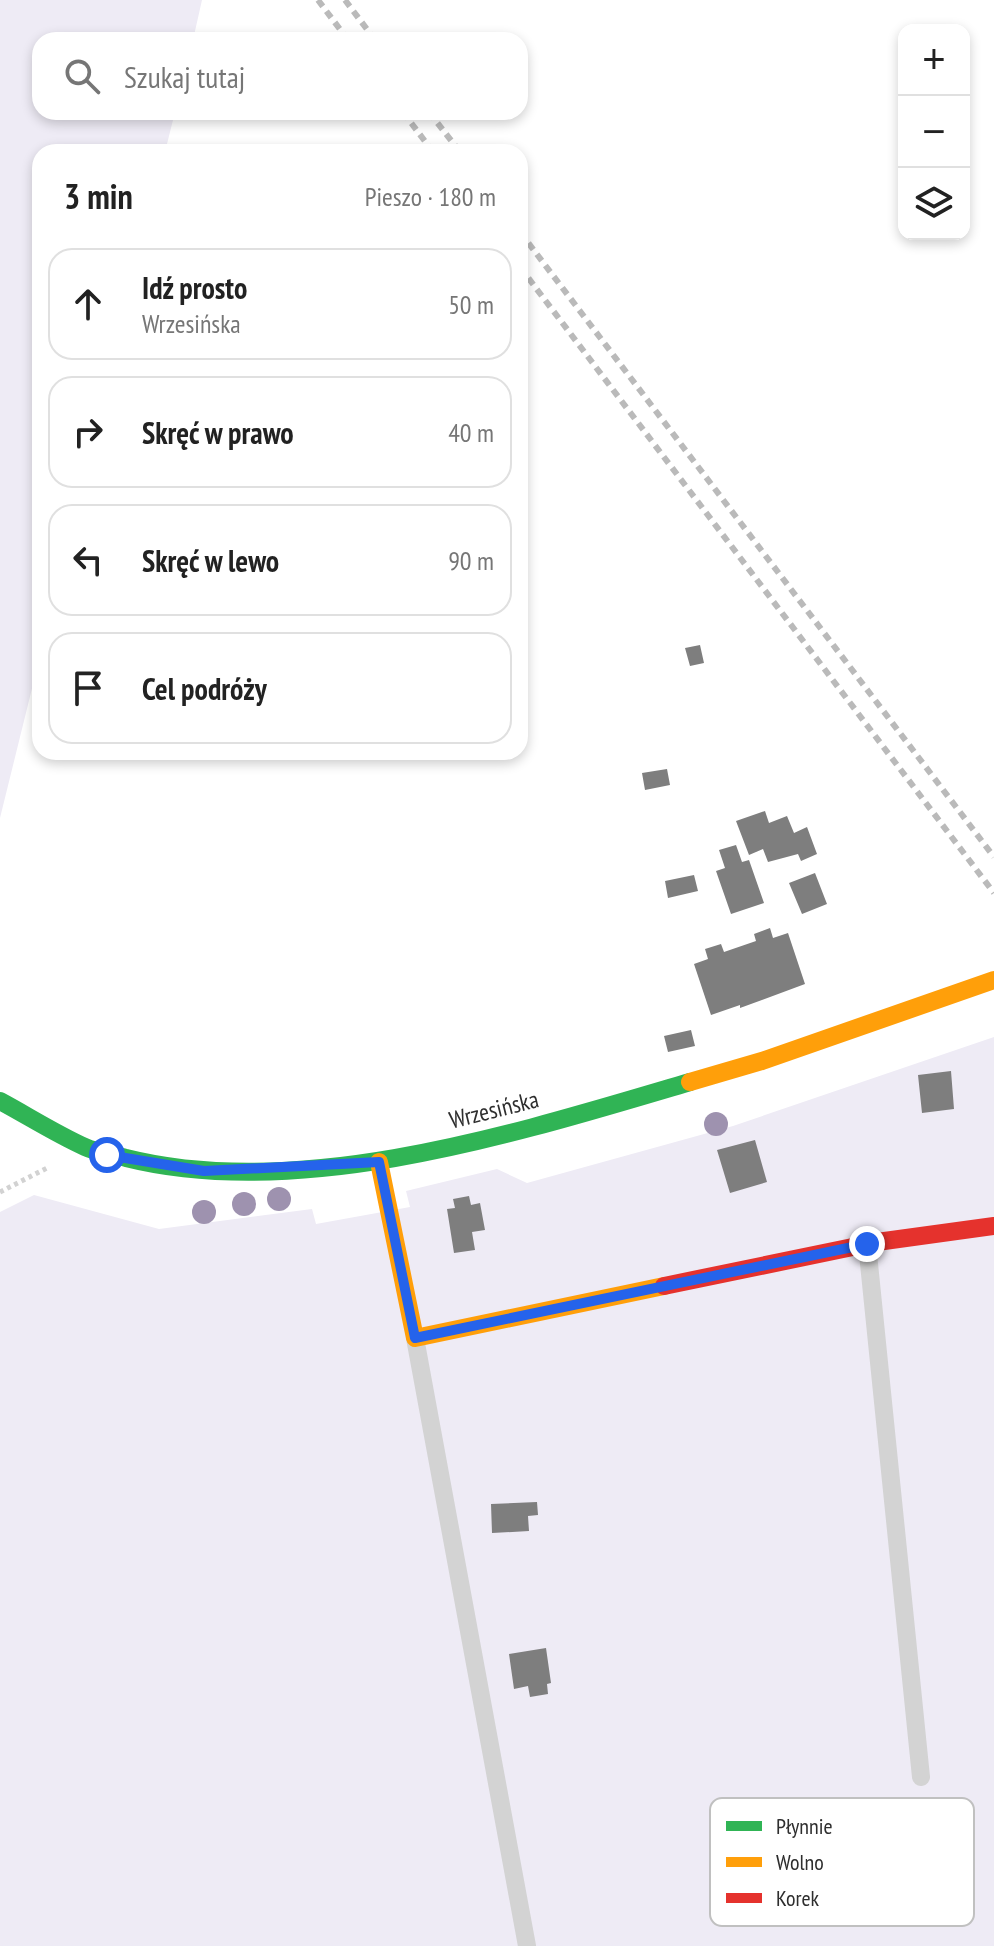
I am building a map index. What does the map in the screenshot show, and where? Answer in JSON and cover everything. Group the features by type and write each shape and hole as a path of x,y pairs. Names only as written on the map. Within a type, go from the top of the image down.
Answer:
{"street":[{"name":"Wrzesińska","path":"0,1101 87,1148 151,1164 204,1171 379,1162 591,1111 747,1066 994,980"},
{"path":"379,1162 415,1338 867,1244 994,1226"}],"lane":[{"path":"867,1244 921,1777"},
{"path":"415,1338 527,1946"}],"shaded area":[{"path":"0,0 202,0 195,32 32,32 32,120 173,120 167,144 32,144 32,688 0,818"},
{"path":"994,1037 994,1946 0,1946 0,1212 34,1195 159,1229 312,1209 316,1224 410,1207 406,1191 497,1169 527,1183 733,1126"}],"building":[{"path":"700,645 704,663 690,666 685,648"},
{"path":"667,769 670,785 645,790 642,773"},
{"path":"765,811 769,823 787,816 794,833 807,827 817,854 801,861 798,854 768,862 763,849 749,855 736,821"},
{"path":"736,845 742,862 749,860 764,903 731,914 716,871 725,868 719,850"},
{"path":"815,873 827,904 802,914 789,883"},
{"path":"694,875 698,891 668,898 665,881"},
{"path":"770,928 773,938 788,933 805,984 740,1008 740,1005 711,1015 694,964 708,959 705,949 721,944 724,952 756,941 754,934"},
{"path":"691,1030 695,1046 668,1052 664,1036"},
{"path":"951,1071 954,1109 922,1113 918,1075"},
{"path":"755,1140 767,1182 730,1193 717,1150"},
{"path":"469,1196 471,1205 480,1203 485,1230 472,1232 475,1250 454,1253 447,1209 455,1208 453,1199"},
{"path":"537,1502 538,1515 528,1516 529,1531 492,1533 491,1504"},
{"path":"546,1648 551,1683 547,1684 548,1694 530,1697 528,1686 514,1689 509,1654"}],"railway":[{"path":"318,0 342,32"},
{"path":"345,0 369,32"},
{"path":"409,120 427,144"},
{"path":"435,120 454,144"},
{"path":"528,243 994,857"},
{"path":"528,278 994,893"}],"traffic: fast":[{"path":"0,1101 95,1151 194,1169 264,1172 337,1166 483,1140 690,1082"}],"traffic: slow":[{"path":"690,1082 762,1061 994,980"},
{"path":"379,1162 415,1338 664,1286"}],"traffic: jam":[{"path":"664,1286 877,1242 994,1226"}],"route":[{"path":"107,1155 204,1171 379,1162 415,1338 867,1244"}]}
